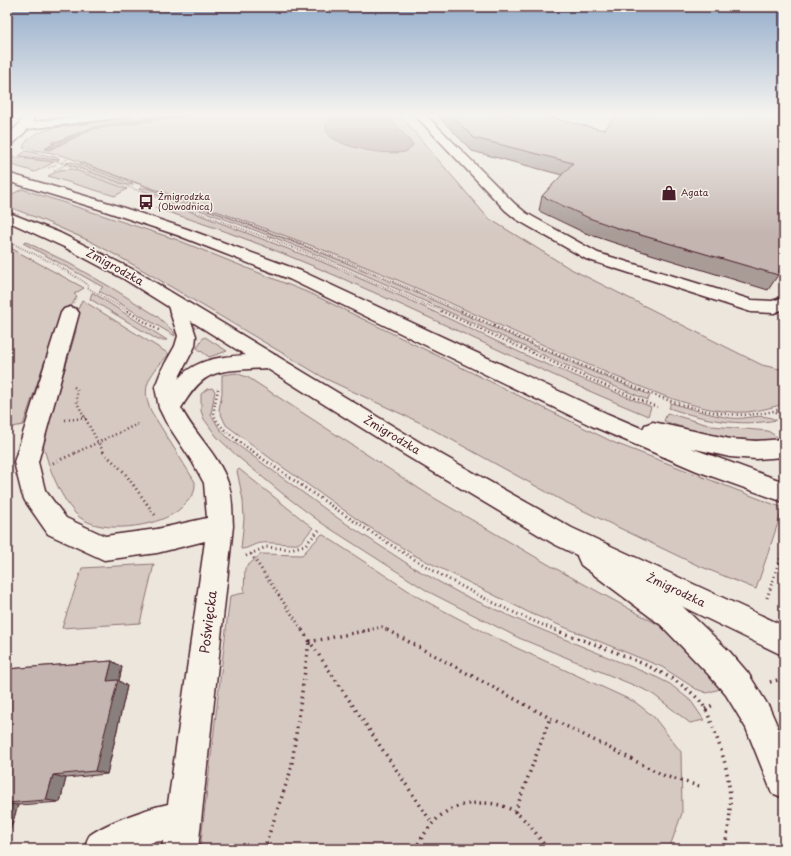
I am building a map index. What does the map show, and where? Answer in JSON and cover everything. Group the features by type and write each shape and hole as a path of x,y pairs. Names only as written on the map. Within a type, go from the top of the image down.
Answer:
{"main road":[{"path":"458,154 510,207 521,216 592,256 751,306 774,307 784,303"},
{"path":"7,177 182,232 295,276 600,420 705,464 784,492"},
{"name":"Żmigrodzka","path":"7,216 88,252 130,275 414,449 563,536 784,641"},
{"path":"176,303 187,336 185,346"},
{"path":"70,313 26,462 34,494 57,526 104,548 158,541 220,526"},
{"name":"Poświęcka","path":"182,834 220,526 218,490 216,482 201,456 177,422 170,408 165,387 172,369 185,346"},
{"path":"170,408 187,382 202,370 213,367 270,361"},
{"path":"600,420 730,448 756,450 784,448"},
{"path":"563,536 671,615 719,663 737,684 758,718 784,781"},
{"path":"102,849 115,841 151,825 182,834"}],"path":[{"path":"16,157 56,162 297,249 383,285 542,359 662,409"},
{"path":"62,162 68,159"},
{"path":"80,163 300,243 353,264 573,362 663,398 686,406 733,415 776,412 784,408"},
{"path":"136,188 141,185"},
{"path":"7,241 55,264 86,283 88,288 185,346"},
{"path":"213,367 219,381 214,411 216,418 232,437 366,530 459,586 529,620 656,670 691,693 704,709 721,749 729,779 732,796 731,828 724,849"},
{"path":"48,384 60,382 77,389 77,403 105,455 124,472 158,520 158,541"},
{"path":"776,412 783,418"},
{"path":"29,474 140,423"},
{"path":"216,559 237,558 251,554 266,547 290,549 306,544 321,528"},
{"path":"767,598 784,548"},
{"path":"251,554 432,823"},
{"path":"309,642 382,627 550,718 665,776 702,787"},
{"path":"264,849 291,770 309,642"},
{"path":"515,812 550,718"},
{"path":"415,849 424,831 451,807 472,802 495,803 515,812 536,834 547,849"}],"shaded area":[{"path":"22,154 40,154 59,158 59,160 19,156"},
{"path":"56,154 433,154 488,218 569,268 762,365 784,370 784,404 757,411 727,412 686,403 667,397 595,368 417,288 342,257"},
{"path":"11,157 54,162 35,172 12,165 10,161"},
{"path":"72,162 133,185 127,185 66,163"},
{"path":"72,169 127,189 115,196 48,176 60,170"},
{"path":"146,188 233,219 347,263 581,367 650,395 648,400 579,371 345,266 228,220 139,189"},
{"path":"22,189 175,239 314,295 615,443 783,508 756,589 697,565 563,501 423,424 326,379 141,269 92,242 7,206 7,197"},
{"path":"166,202 322,262 407,299 534,359 651,407 648,416 586,390 343,279 219,229 155,208"},
{"path":"26,242 65,261 157,316 174,332 175,336 99,291 103,287 23,243"},
{"path":"7,246 84,288 74,294 77,296 69,310 58,322 23,425 7,428"},
{"path":"92,293 167,340 158,340 90,299"},
{"path":"82,300 169,354 157,367 149,380 146,394 151,411 195,482 195,487 193,494 183,506 161,520 136,526 108,527 84,520 69,506 51,471 43,444 76,331 76,314"},
{"path":"205,337 227,351 209,357 197,348 202,339"},
{"path":"236,373 249,378 429,495 551,566 659,625 677,638 723,688 707,693 696,689 662,667 532,614 414,555 361,522 274,461 226,425 219,410 222,393 222,375"},
{"path":"212,388 215,391 211,414 219,428 228,438 339,519 414,568 461,594 670,684 691,701 704,720 690,723 654,695 643,689 519,638 429,592 323,524 283,494 237,456 217,437 204,419 201,411 201,394 207,389"},
{"path":"671,403 701,412 731,418 760,416 776,420 749,423 709,419 669,408"},
{"path":"667,413 712,426 768,431 780,439 765,440 735,438 706,434 664,421"},
{"path":"239,469 313,528 301,541 297,544 259,543 241,549 244,519 243,500 237,471"},
{"path":"322,534 418,597 497,639 635,702 653,716 681,752 682,813 669,849 200,849 230,596 244,593 245,568 261,554 302,555"},
{"path":"154,564 140,623 62,628 82,568"}],"building":[{"name":"Agata","path":"537,154 784,154 784,255 778,275 620,229 589,218 542,196 573,163"},
{"path":"112,661 107,681 118,680 95,771 53,775 46,800 7,803 7,669"}],"place":[{"name":"Agata","path":"669,193"},
{"name":"Żmigrodzka (Obwodnica)","path":"146,202"}]}
